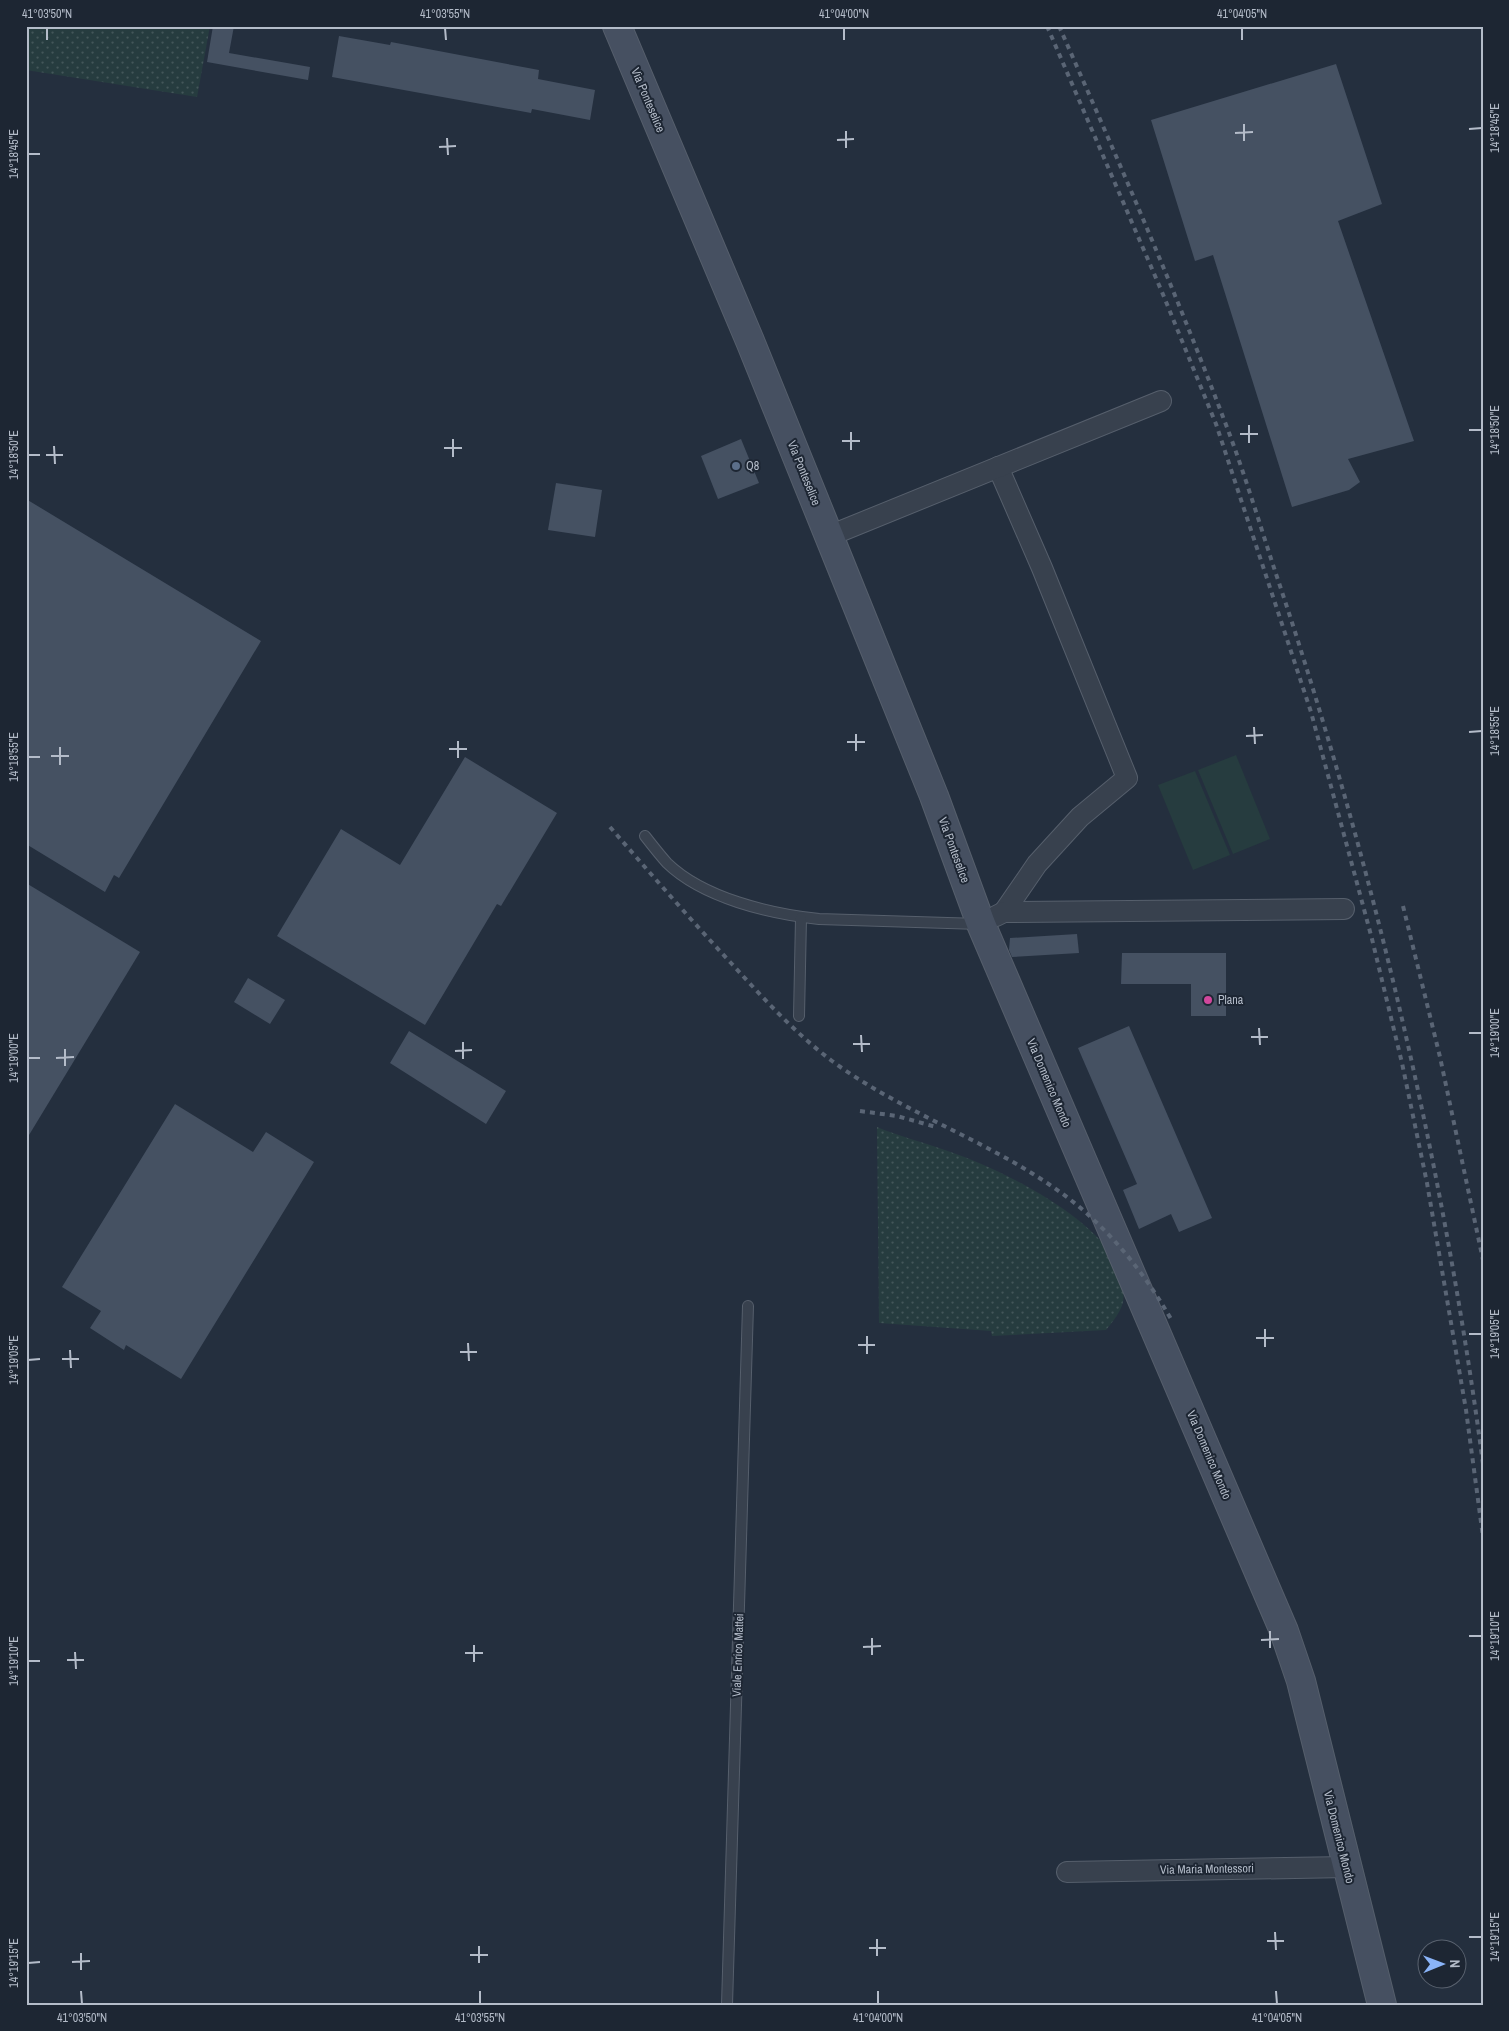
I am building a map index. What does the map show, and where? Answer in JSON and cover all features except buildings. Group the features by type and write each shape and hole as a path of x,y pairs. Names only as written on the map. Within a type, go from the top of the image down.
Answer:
{"street":[{"name":"Via Ponteselice","path":"617,26 750,340 830,536 934,796 981,924"},
{"path":"830,536 1161,401"},
{"path":"998,468 1042,568 1127,778 1080,818 1037,864 1004,912"},
{"path":"981,924 1004,912 1344,909"},
{"name":"Via Domenico Mondo","path":"981,924 1284,1631 1300,1681 1382,2005"},
{"name":"Via Maria Montessori","path":"1067,1872 1346,1867"}],"lane":[{"path":"645,836 667,863 709,891 738,902 801,918 981,924"},
{"path":"799,1016 801,918"},
{"name":"Viale Enrico Mattei","path":"727,2005 748,1306"}],"green space":[{"path":"26,26 210,26 197,97 26,70"},
{"path":"1236,755 1270,839 1233,854 1198,770"},
{"path":"1195,771 1230,855 1193,870 1158,785"},
{"path":"877,1127 962,1156 1005,1175 1049,1199 1087,1227 1102,1242 1122,1284 1124,1299 1122,1306 1106,1330 992,1336 991,1331 879,1323"}],"railway":[{"path":"1047,26 1162,292 1216,424 1311,712 1372,939 1402,1063 1427,1183 1466,1410 1483,1537"},
{"path":"1059,26 1164,269 1230,436 1251,495 1344,793 1374,903 1426,1126 1467,1351 1483,1464"},
{"path":"610,827 685,913 780,1015 805,1039 858,1079 1024,1168 1069,1198 1118,1245 1147,1281 1171,1319"},
{"path":"1403,906 1440,1057 1483,1260"},
{"path":"860,1111 897,1116 936,1127"}],"place":[{"name":"Q8","path":"736,466"},
{"name":"Plana","path":"1208,1000"}]}
